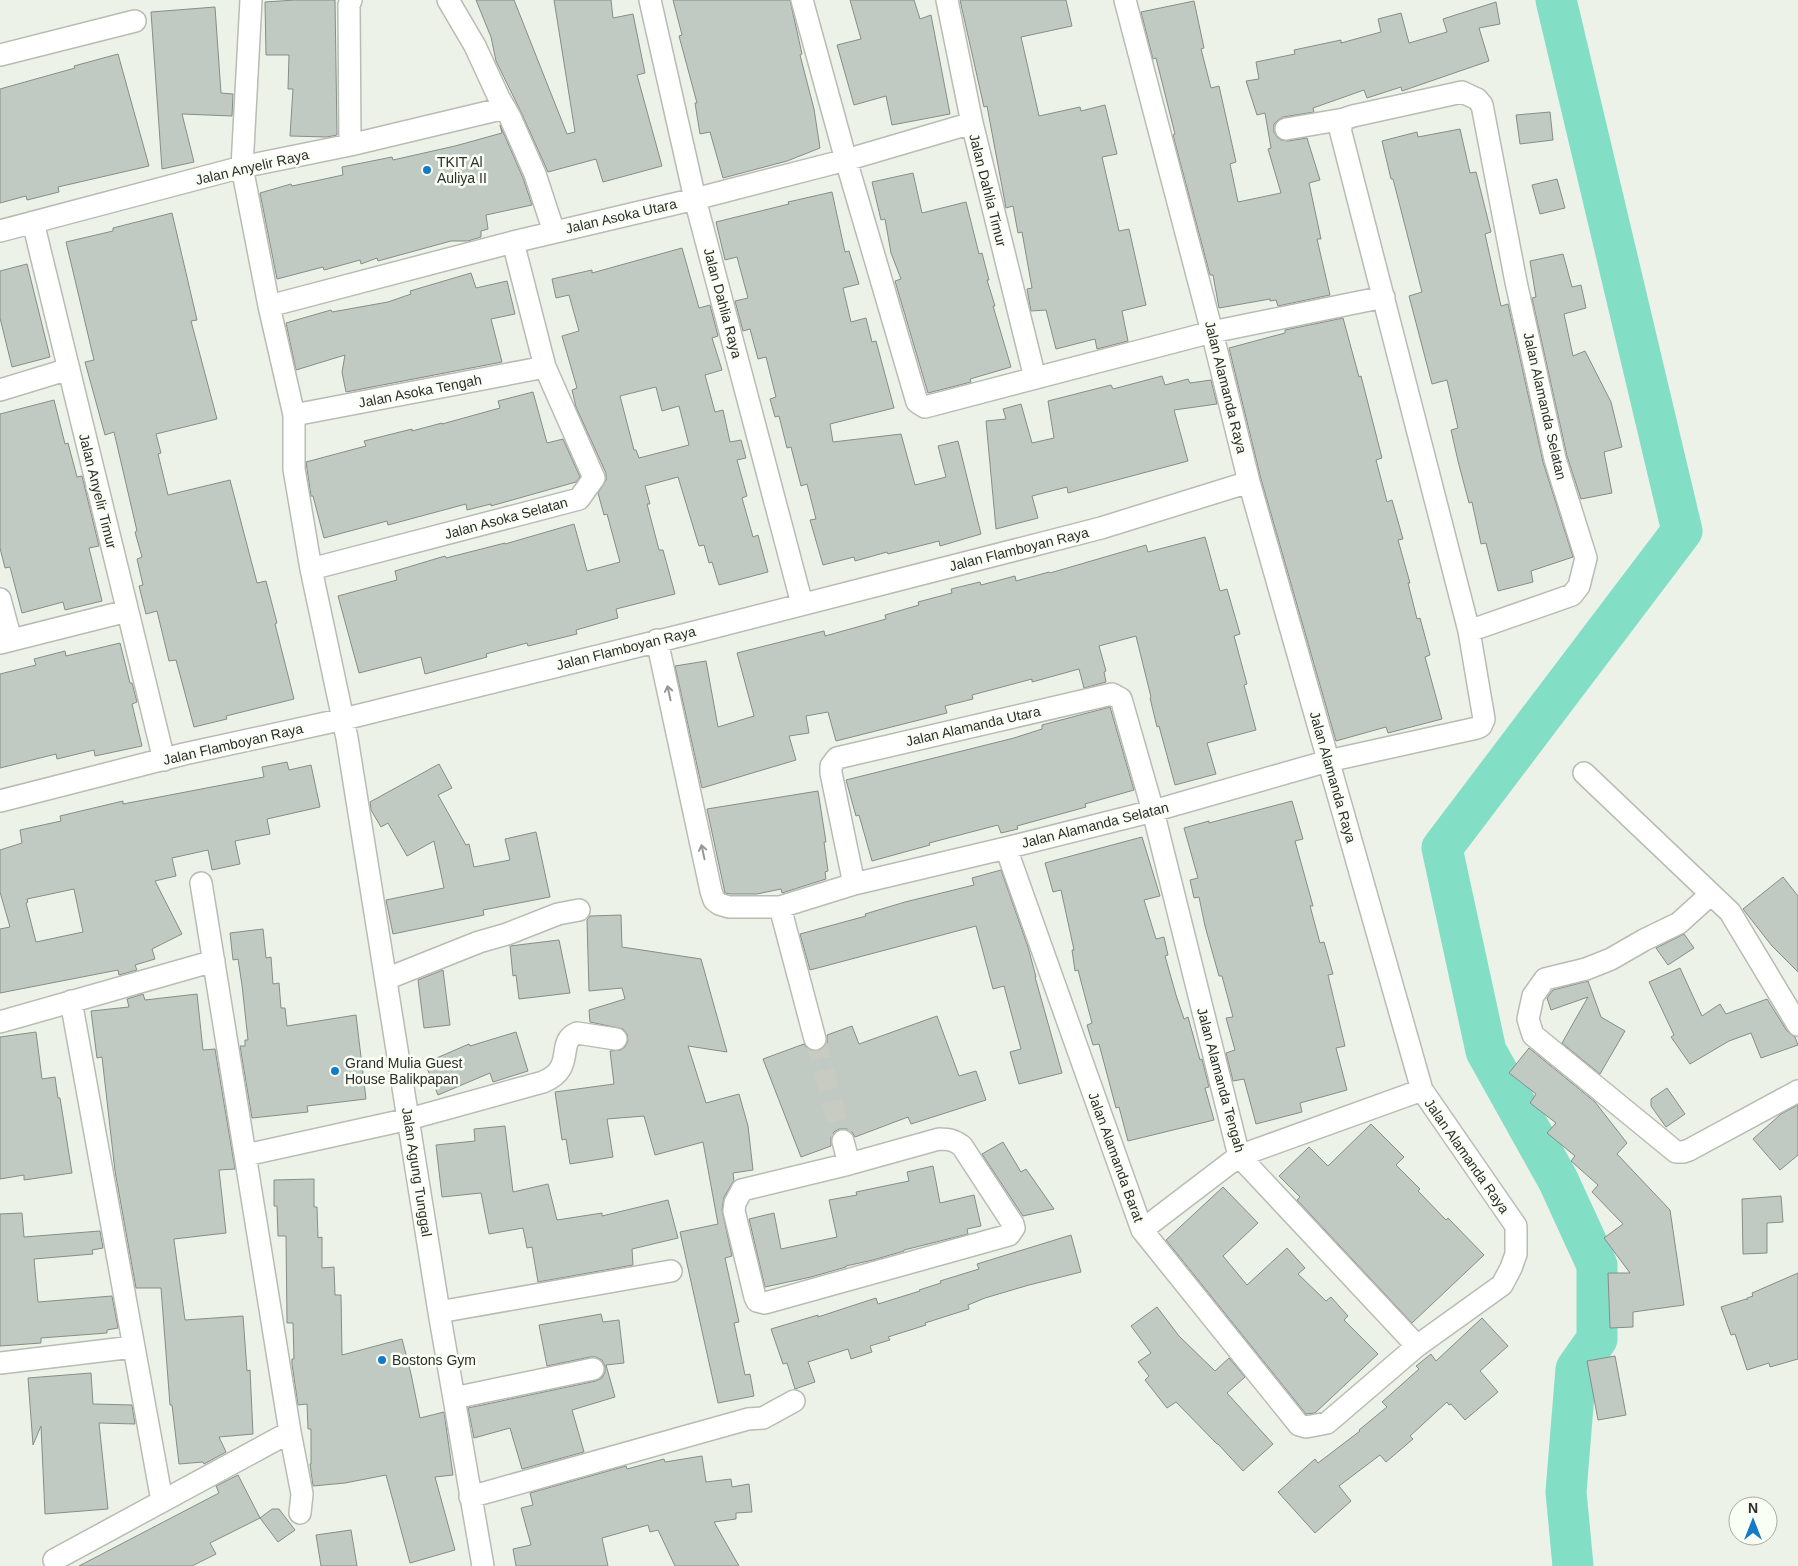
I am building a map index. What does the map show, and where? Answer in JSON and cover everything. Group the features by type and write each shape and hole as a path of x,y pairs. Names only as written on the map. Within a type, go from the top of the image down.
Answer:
{"street":[{"name":"Jalan Agung Tunggal","path":"251,0 242,167 269,306 294,415 294,469 311,569 344,718 439,1312 483,1566"},
{"path":"350,145 349,5 351,0"},
{"path":"448,0 475,46 510,117 535,174 554,232"},
{"name":"Jalan Dahlia Raya","path":"650,0 696,199 802,604"},
{"path":"802,0 846,160 919,405 925,407 1212,332 1384,297"},
{"name":"Jalan Dahlia Timur","path":"947,0 972,123 1035,378"},
{"name":"Jalan Alamanda Raya","path":"1125,0 1250,482 1422,1090 1516,1226 1516,1254 1502,1285 1417,1346 1327,1423 1306,1427 1299,1425"},
{"path":"0,55 135,21"},
{"name":"Jalan Alamanda Selatan","path":"657,640 714,900 719,904 729,907 780,908 854,884 1153,811 1328,761 1481,726 1484,719 1469,631 1572,595 1579,586 1586,558 1555,459 1516,282 1482,105 1477,99 1462,92 1353,116 1344,120"},
{"name":"Jalan Anyelir Raya","path":"0,231 242,167 350,145 504,108"},
{"path":"1286,129 1344,120"},
{"path":"1344,120 1340,129 1469,631"},
{"name":"Jalan Asoka Utara","path":"269,306 513,242 696,199 846,160 972,123"},
{"name":"Jalan Anyelir Timur","path":"34,222 164,760"},
{"name":"Jalan Asoka Selatan","path":"311,569 579,498 594,478 545,367 513,242"},
{"name":"Jalan Asoka Tengah","path":"294,415 545,367"},
{"path":"0,390 69,369"},
{"name":"Jalan Flamboyan Raya","path":"0,801 184,754 344,718 1101,528 1250,482"},
{"path":"0,599 5,641 127,611"},
{"name":"Jalan Alamanda Utara","path":"854,884 831,773 831,766 837,758 1112,694 1121,699 1124,704 1153,811"},
{"path":"1584,773 1730,912 1798,1025"},
{"name":"Jalan Alamanda Tengah","path":"1153,811 1239,1156 1417,1346"},
{"name":"Jalan Alamanda Barat","path":"1006,848 1142,1230 1299,1425"},
{"path":"201,883 290,1432 302,1494 300,1513"},
{"path":"1711,894 1679,923 1611,959 1586,969 1545,979 1533,996 1528,1019 1533,1035 1676,1152 1689,1150 1798,1091"},
{"path":"780,908 816,1039"},
{"path":"386,979 479,942 507,934 558,914 579,910"},
{"path":"0,1022 214,961"},
{"path":"71,1001 162,1501"},
{"path":"246,1155 409,1119 553,1078 560,1071 567,1041 571,1036 577,1033 616,1039"},
{"path":"1142,1230 1239,1156 1422,1090"},
{"path":"939,1139 956,1141 967,1154 1014,1228 1009,1235 760,1303 754,1297 734,1211 739,1194 742,1190 849,1164 939,1139"},
{"path":"843,1141 849,1164"},
{"path":"439,1312 671,1271"},
{"path":"0,1363 133,1347"},
{"path":"454,1398 593,1369"},
{"path":"470,1497 748,1419 763,1418 794,1401"},
{"path":"54,1560 290,1432"}],"building":[{"path":"335,0 337,135 327,137 290,136 293,89 288,89 289,55 266,55 265,2"},
{"path":"476,0 514,0 567,134 575,132 554,0 611,0 613,18 633,14 645,73 637,75 662,166 603,182 596,159 548,172 496,61 491,37"},
{"path":"673,0 790,0 802,54 800,55 814,109 820,148 787,161 723,178 710,132 700,134 695,103 697,103 679,36 682,35"},
{"path":"850,0 914,0 920,19 931,15 950,114 892,125 886,96 854,105 837,45 861,39"},
{"path":"960,0 1066,0 1072,26 1021,37 1039,116 1080,107 1081,111 1105,105 1117,154 1102,157 1119,231 1129,229 1146,305 1122,311 1128,341 1097,349 1095,339 1056,349 1046,310 1031,311 1027,289 1032,288 1022,232 1018,233 1013,206 1006,208 987,106 984,107"},
{"path":"1194,1 1204,48 1201,49 1211,88 1219,86 1236,162 1230,164 1238,202 1281,193 1268,149 1271,148 1265,113 1257,115 1246,81 1259,79 1256,62 1295,54 1294,50 1341,40 1341,43 1381,32 1378,19 1401,13 1409,43 1447,32 1443,19 1496,2 1500,24 1479,28 1489,61 1402,91 1401,87 1367,98 1364,90 1313,108 1314,112 1283,117 1274,124 1274,132 1281,140 1288,141 1307,138 1320,180 1309,183 1321,239 1317,239 1330,295 1278,306 1276,300 1270,301 1270,299 1219,308 1213,275 1210,275 1173,135 1175,134 1156,58 1153,59 1141,12"},
{"path":"215,7 221,93 233,94 232,116 182,114 194,162 162,169 151,12"},
{"path":"118,54 149,166 58,187 59,192 27,200 26,196 0,203 0,89"},
{"path":"1550,112 1553,140 1520,144 1516,115"},
{"path":"500,125 523,178 532,205 486,215 488,229 481,231 481,237 468,241 451,241 378,261 377,258 361,264 360,260 324,270 323,267 277,279 260,193 291,184 292,186 343,175 342,167 392,157 393,160 502,133"},
{"path":"1460,129 1470,173 1476,172 1491,232 1485,234 1501,306 1508,304 1543,462 1573,557 1531,571 1533,582 1498,591 1486,543 1481,544 1472,502 1469,503 1458,461 1451,430 1458,428 1447,380 1432,384 1409,296 1422,292 1382,141 1417,132 1418,137"},
{"path":"913,173 922,213 966,202 979,254 982,253 989,280 987,280 995,306 993,306 1011,367 970,379 971,382 928,393 895,281 901,279 891,253 885,219 881,220 872,182"},
{"path":"1557,179 1565,208 1540,214 1532,185"},
{"path":"832,192 845,252 849,251 859,284 843,288 851,322 866,318 872,342 876,341 894,408 830,424 833,442 901,434 915,485 946,477 938,446 958,441 981,534 940,546 939,541 855,561 854,557 823,565 810,520 816,519 807,484 801,486 791,447 787,448 779,416 775,417 770,399 776,397 766,357 758,359 750,329 743,331 735,301 748,298 737,257 725,260 716,222"},
{"path":"172,213 197,320 191,321 217,419 156,434 161,453 158,454 168,495 230,480 257,583 266,581 294,699 226,716 227,719 194,727 176,660 169,661 157,611 146,614 139,586 143,585 137,559 142,557 135,532 137,531 114,432 105,435 85,362 94,360 66,242 113,231 113,228"},
{"path":"682,248 699,308 710,305 718,336 712,338 722,370 705,375 715,412 723,410 730,442 741,440 746,458 737,460 747,496 742,498 753,537 758,535 768,572 719,585 712,562 709,563 704,545 699,546 678,477 645,486 650,504 647,504 659,550 663,550 675,594 616,609 618,618 576,630 577,634 528,646 527,643 486,654 487,657 425,674 421,657 359,673 338,596 397,580 395,571 445,556 446,558 505,544 574,524 587,571 620,562 607,514 604,515 598,493 606,480 606,473 576,407 572,390 577,388 562,336 579,331 569,295 556,298 552,279 592,270 592,273","holes":["656,387 662,411 679,406 689,445 639,458 636,450 634,450 620,396"]},
{"path":"1563,254 1572,287 1581,285 1586,308 1564,314 1573,356 1585,351 1611,402 1622,447 1604,452 1612,493 1581,499 1567,456 1532,298 1536,297 1530,261"},
{"path":"27,264 50,357 12,367 0,318 0,271"},
{"path":"471,273 476,288 507,281 515,314 491,319 502,362 346,392 342,372 345,355 296,370 286,323 331,310 332,312 388,302 411,294 410,291"},
{"path":"1343,318 1359,377 1361,376 1382,458 1376,460 1387,502 1392,500 1403,539 1398,540 1410,583 1408,583 1417,619 1420,618 1430,655 1425,657 1442,719 1388,733 1386,727 1336,741 1261,479 1229,348 1285,333 1285,330"},
{"path":"1162,376 1165,385 1188,379 1190,383 1211,380 1217,404 1174,410 1188,461 1068,493 1067,487 1032,496 1038,518 996,529 986,421 1006,419 1003,409 1021,404 1032,443 1054,438 1048,401 1111,385 1113,389"},
{"path":"533,392 547,443 563,439 580,477 576,482 491,506 491,504 467,510 466,504 388,525 387,521 324,538 313,496 311,496 306,462 366,446 364,441 412,429 412,431 442,424 500,408 498,401"},
{"path":"54,400 65,444 68,443 77,477 82,476 99,546 89,548 102,601 65,610 63,602 22,613 10,567 5,568 0,548 0,414"},
{"path":"1205,537 1220,591 1227,589 1240,634 1234,636 1247,684 1244,685 1256,730 1207,743 1216,774 1175,785 1159,726 1157,727 1136,636 1099,646 1106,671 1104,672 1106,682 1084,688 1079,669 1032,682 1032,679 972,695 973,699 945,706 947,713 836,741 828,712 806,716 809,733 789,736 796,760 702,788 675,666 706,661 718,727 754,716 737,653 824,631 825,636 886,619 885,615 919,605 918,602 952,593 951,589 980,582 981,585 1015,576 1016,581 1146,545 1148,552"},
{"path":"120,643 137,702 132,704 142,746 95,756 94,750 57,759 56,754 0,768 0,674 36,665 34,659 65,651 66,656"},
{"path":"1110,707 1134,790 1085,804 1086,807 1017,826 1018,829 1001,833 998,825 929,843 930,845 872,861 859,815 856,816 846,780 1014,738 1042,729 1042,725"},
{"path":"287,762 289,770 311,765 320,807 267,819 270,834 235,841 240,864 212,870 208,850 172,858 176,876 155,881 182,934 152,949 155,959 135,965 137,970 119,975 118,970 0,993 0,929 10,927 0,892 0,850 22,843 20,830 61,821 60,816 123,801 123,804 264,777 262,767","holes":["74,889 83,932 36,942 26,903 28,902 27,899"]},
{"path":"439,764 452,788 438,795 466,845 469,844 474,867 510,860 505,839 536,832 550,897 483,910 484,915 393,934 386,900 444,888 434,841 407,856 388,823 381,827 371,810 370,802"},
{"path":"818,791 826,842 824,842 828,871 825,872 826,879 782,893 781,889 757,894 725,893 707,809"},
{"path":"1292,801 1303,839 1295,841 1313,906 1310,906 1320,943 1324,942 1333,974 1328,975 1345,1046 1336,1048 1347,1090 1300,1103 1302,1112 1256,1124 1244,1079 1233,1081 1226,1053 1235,1050 1226,1018 1233,1017 1222,976 1219,976 1199,897 1194,898 1190,880 1198,878 1184,828"},
{"path":"1142,837 1160,896 1144,900 1156,939 1164,937 1168,955 1165,956 1176,995 1184,1019 1188,1017 1200,1060 1202,1059 1209,1087 1205,1088 1214,1120 1128,1141 1119,1107 1116,1108 1099,1044 1093,1045 1087,1025 1092,1023 1078,970 1075,971 1072,950 1074,950 1061,890 1053,892 1045,863"},
{"path":"1001,870 1028,947 1062,1073 1019,1084 1010,1052 1021,1049 1004,986 993,989 976,926 810,970 800,934 866,916 865,914 905,902 974,885 972,878"},
{"path":"1783,877 1798,896 1798,972 1772,946 1743,909"},
{"path":"621,915 622,947 701,959 727,1052 688,1046 706,1103 739,1094 748,1126 753,1170 733,1173 734,1180 724,1197 722,1210 732,1256 725,1258 739,1322 734,1323 745,1375 750,1374 754,1396 718,1403 680,1232 718,1224 703,1142 655,1155 644,1116 607,1119 613,1157 570,1164 566,1139 562,1140 555,1092 614,1084 610,1051 621,1050 628,1041 627,1034 623,1029 590,1022 589,1010 625,999 622,988 589,991 587,920 590,916"},
{"path":"263,929 266,958 271,957 273,984 279,983 281,1008 285,1008 287,1026 356,1015 366,1099 307,1106 308,1112 252,1118 240,1046 245,1046 245,1040 248,1040 242,985 238,959 233,960 230,933"},
{"path":"1684,934 1694,948 1668,965 1656,948"},
{"path":"559,940 570,993 519,999 516,975 513,976 510,946"},
{"path":"1680,968 1702,1016 1720,1004 1726,1014 1767,999 1787,1031 1795,1037 1798,1045 1761,1058 1751,1033 1729,1041 1690,1064 1671,1037 1674,1035 1649,982"},
{"path":"443,970 450,1025 424,1028 418,980"},
{"path":"1588,981 1601,1017 1625,1031 1600,1074 1562,1043 1588,997 1551,1010 1547,998 1553,990"},
{"path":"143,994 145,1000 197,994 203,1050 215,1049 235,1169 219,1170 226,1233 174,1239 185,1320 243,1316 247,1371 250,1370 253,1434 219,1437 226,1452 204,1464 203,1462 179,1464 172,1405 170,1405 161,1288 136,1288 115,1171 102,1057 97,1058 91,1011 129,1007 127,999"},
{"path":"937,1016 959,1076 976,1071 986,1100 911,1124 908,1117 855,1137 847,1129 839,1129 831,1137 831,1146 801,1157 763,1059 804,1044 811,1051 819,1051 827,1043 827,1035 852,1026 859,1044"},
{"path":"36,1032 42,1079 55,1077 72,1173 24,1180 24,1175 0,1179 0,1037"},
{"path":"516,1032 528,1071 493,1082 490,1073 438,1095 425,1063 469,1044 470,1046"},
{"path":"1529,1048 1595,1102 1627,1143 1617,1154 1670,1210 1684,1305 1633,1312 1633,1327 1610,1328 1608,1273 1630,1273 1604,1238 1623,1224 1592,1192 1598,1185 1571,1161 1575,1156 1547,1133 1556,1123 1530,1103 1536,1094 1509,1073"},
{"path":"1667,1088 1685,1114 1666,1127 1651,1106 1651,1099"},
{"path":"1798,1105 1798,1155 1780,1170 1753,1139 1781,1114"},
{"path":"1371,1124 1404,1157 1396,1165 1420,1189 1418,1191 1446,1220 1448,1218 1484,1255 1412,1323 1297,1200 1300,1197 1279,1176 1309,1147 1328,1166"},
{"path":"505,1126 513,1192 548,1184 557,1220 602,1213 602,1216 668,1200 678,1238 632,1249 633,1265 538,1282 532,1247 527,1248 523,1228 489,1234 481,1193 442,1197 436,1145 475,1141 474,1129"},
{"path":"1003,1142 1021,1172 1026,1169 1054,1209 1023,1216 982,1154"},
{"path":"933,1166 940,1203 974,1195 981,1226 967,1229 968,1234 811,1277 765,1287 749,1219 774,1213 781,1249 837,1237 829,1200 857,1195 856,1192 909,1181 907,1172"},
{"path":"314,1179 314,1207 317,1207 318,1238 322,1237 322,1268 334,1267 335,1295 341,1295 342,1355 402,1339 420,1418 444,1412 453,1475 435,1477 455,1550 410,1563 386,1475 345,1483 313,1486 310,1464 311,1429 308,1429 307,1404 298,1405 292,1364 292,1359 294,1359 293,1323 287,1323 286,1236 278,1236 277,1206 274,1206 274,1180"},
{"path":"1223,1187 1258,1223 1223,1256 1247,1285 1287,1248 1305,1268 1298,1274 1326,1301 1331,1297 1348,1316 1344,1320 1378,1354 1315,1413 1306,1414 1166,1240"},
{"path":"1781,1196 1783,1222 1767,1223 1767,1253 1743,1254 1742,1199"},
{"path":"22,1213 24,1237 100,1231 103,1248 92,1250 93,1254 34,1259 38,1302 112,1296 118,1328 107,1330 107,1333 41,1338 41,1343 0,1346 0,1214"},
{"path":"1071,1235 1081,1272 985,1298 968,1305 969,1309 888,1337 890,1340 870,1346 872,1352 851,1359 848,1349 808,1362 815,1382 795,1389 787,1363 783,1364 771,1329 818,1315 818,1317 876,1298 878,1304 920,1291 941,1283 940,1281 979,1269 977,1264"},
{"path":"1798,1273 1798,1359 1770,1367 1769,1363 1747,1370 1735,1334 1731,1335 1721,1307 1747,1300 1747,1298 1753,1296 1752,1293"},
{"path":"1157,1307 1179,1336 1215,1371 1229,1358 1245,1377 1227,1393 1273,1444 1243,1471 1176,1402 1167,1408 1145,1380 1149,1376 1138,1362 1151,1353 1131,1326"},
{"path":"601,1314 603,1322 619,1320 624,1363 606,1365 615,1397 572,1410 584,1452 522,1469 510,1428 474,1438 468,1408 596,1381 602,1378 605,1366 602,1360 596,1357 547,1366 539,1325"},
{"path":"1482,1318 1508,1346 1480,1371 1498,1392 1465,1420 1447,1402 1410,1436 1413,1439 1386,1462 1380,1455 1339,1486 1351,1501 1315,1533 1278,1492 1315,1459 1318,1463 1360,1431 1387,1407 1382,1402 1419,1369 1416,1366 1431,1354 1436,1361"},
{"path":"1615,1356 1626,1415 1598,1420 1587,1361"},
{"path":"91,1373 93,1404 132,1405 135,1424 99,1423 108,1509 45,1514 41,1426 33,1445 28,1378"},
{"path":"702,1456 706,1482 731,1479 732,1487 749,1484 752,1512 736,1513 736,1519 714,1522 739,1566 675,1566 658,1530 650,1532 648,1525 602,1538 608,1566 516,1566 513,1549 531,1545 521,1508 533,1505 530,1493 626,1466 627,1469 664,1459 665,1462"},
{"path":"238,1475 260,1518 210,1543 216,1554 192,1566 79,1566 219,1493 216,1486"},
{"path":"272,1509 279,1509 295,1530 278,1542 260,1518"},
{"path":"351,1530 357,1566 321,1566 316,1535"}],"waterway":[{"path":"1556,0 1682,531 1442,848 1486,1051 1558,1180 1597,1265 1597,1339 1576,1369 1566,1492 1573,1566"}],"tunnel":[{"path":"815,1039 843,1141"}],"place":[{"name":"TKIT Al Auliya II","path":"427,170"},
{"name":"Grand Mulia Guest House Balikpapan","path":"335,1071"},
{"name":"Bostons Gym","path":"382,1360"}]}
